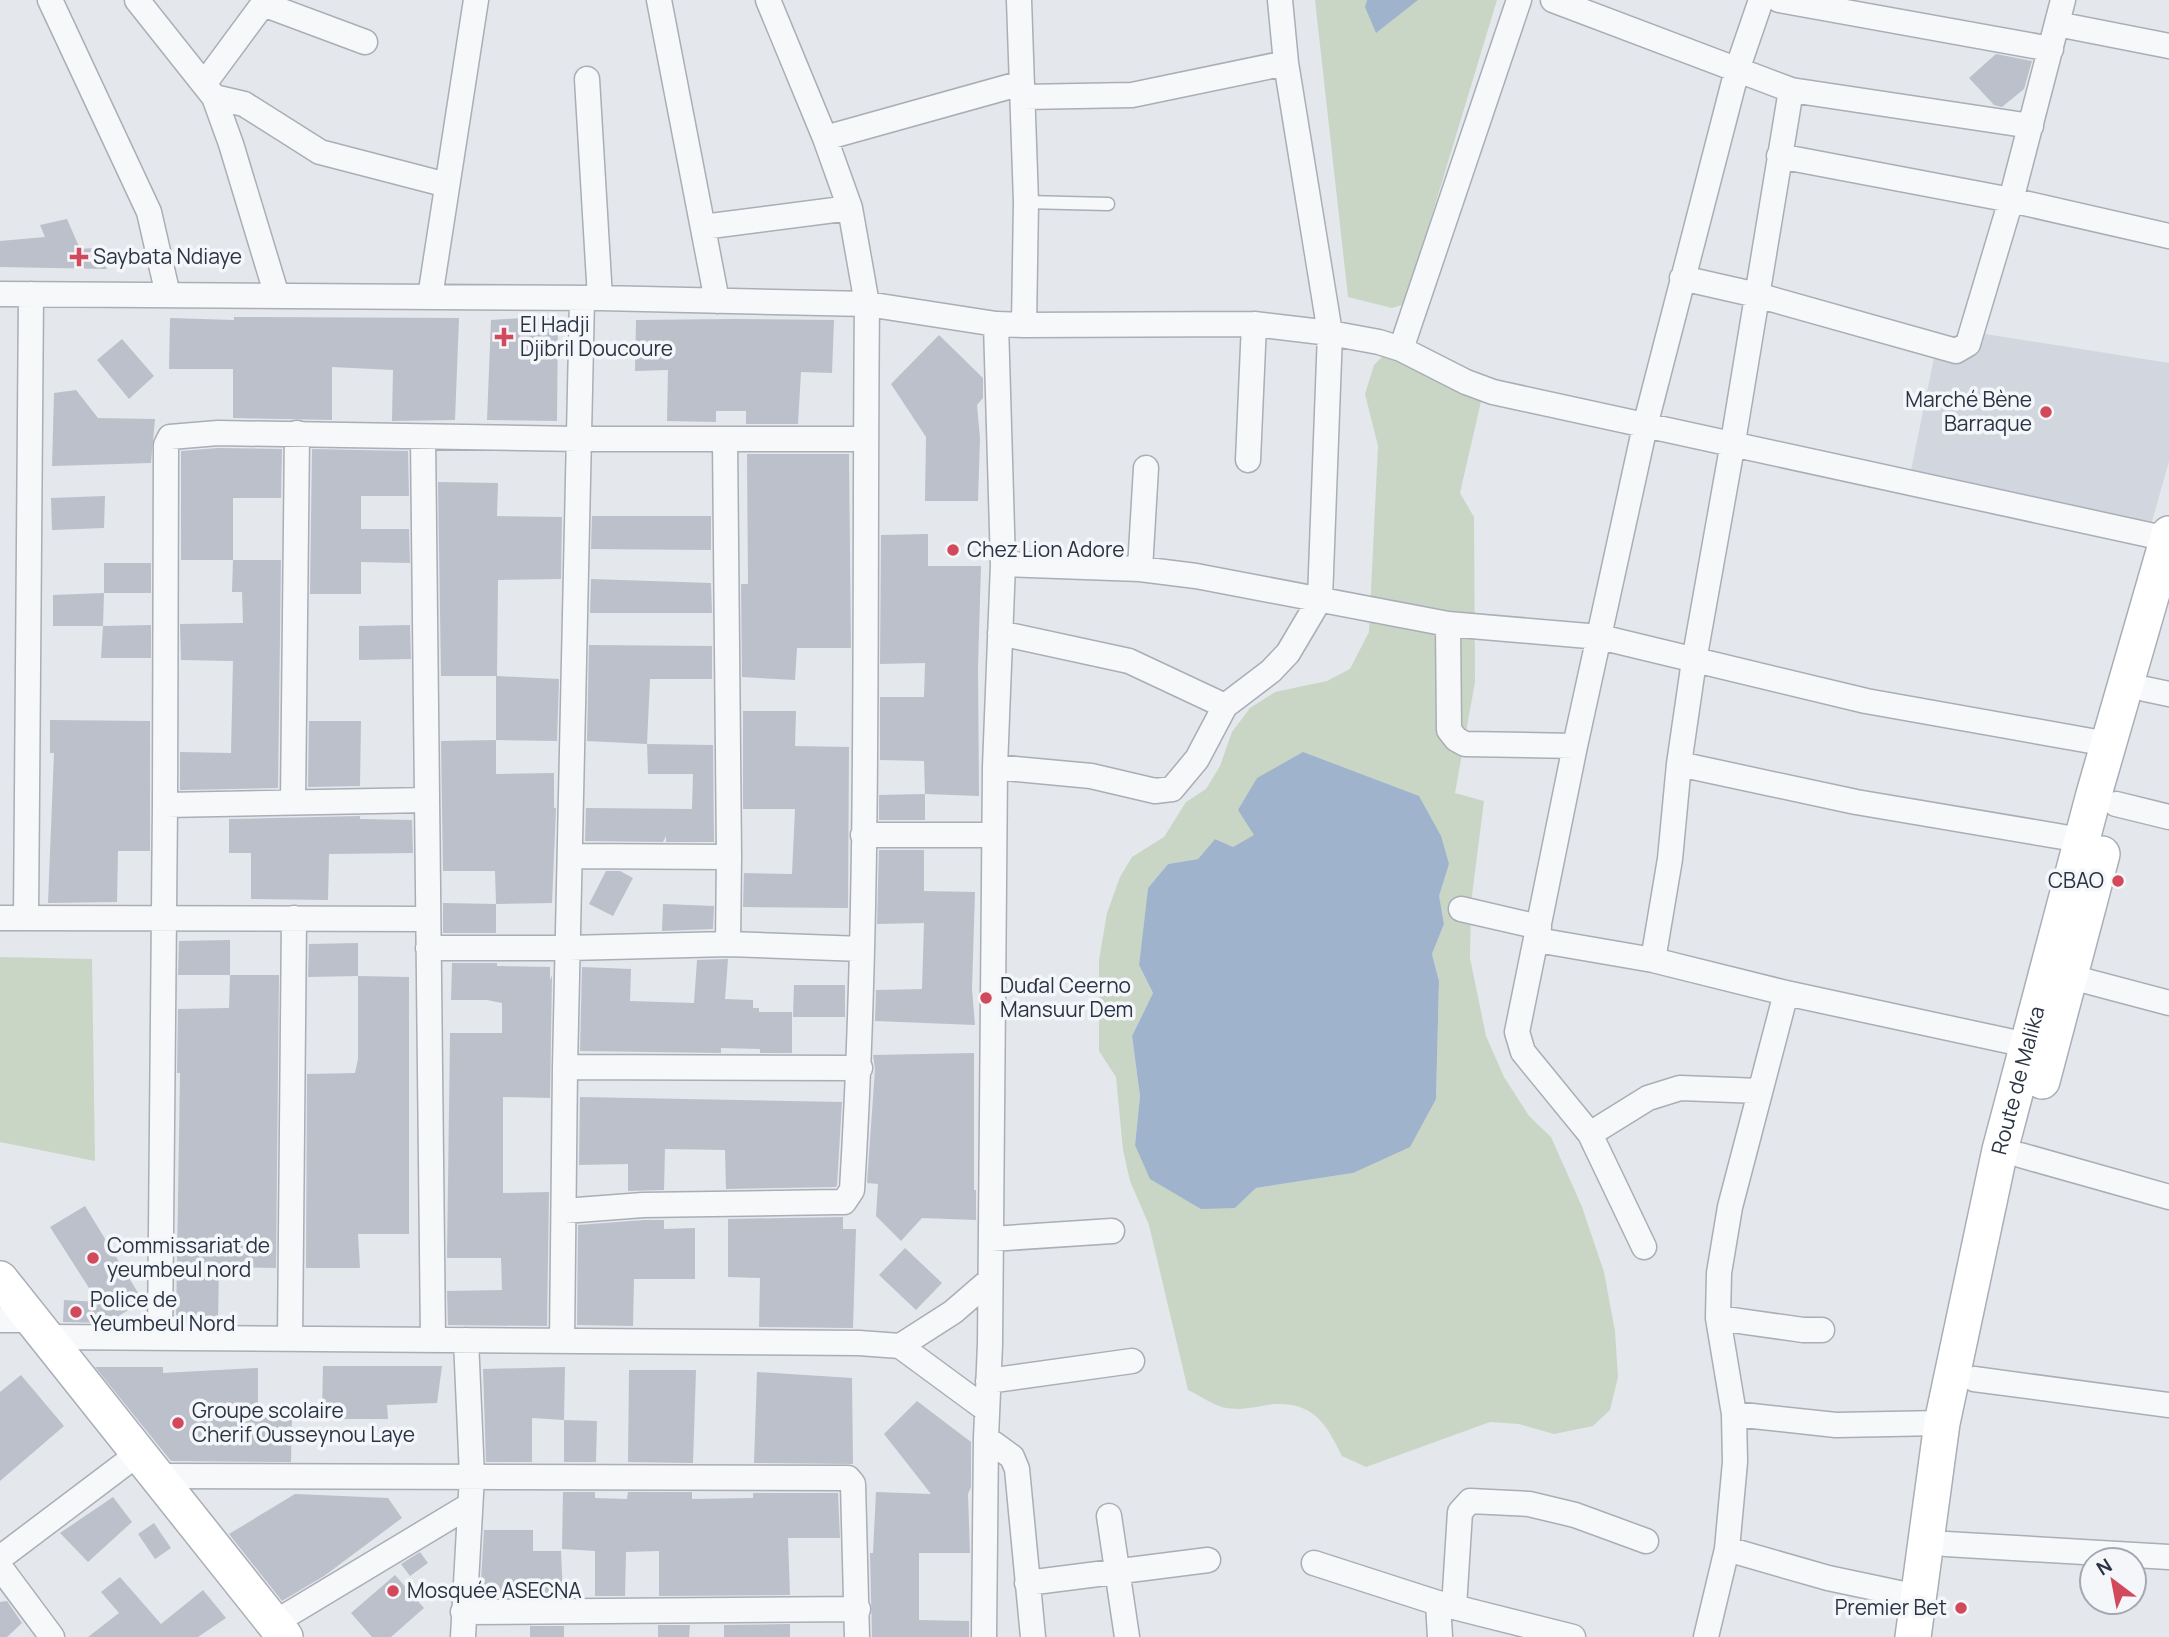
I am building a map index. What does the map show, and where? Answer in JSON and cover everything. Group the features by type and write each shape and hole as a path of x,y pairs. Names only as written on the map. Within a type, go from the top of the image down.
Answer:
{"main road":[{"name":"Route de Malika","path":"1913,1637 1942,1423 2000,1150 2081,840 2168,536"},
{"name":"Route de Malika","path":"1936,1637 1946,1544 1974,1379 2020,1155 2071,977 2116,804 2157,692 2169,615"},
{"path":"0,1279 26,1326 147,1465 280,1630"}],"street":[{"path":"50,0 149,212 168,295"},
{"path":"137,0 209,91 231,144 277,296"},
{"path":"430,297 476,0"},
{"path":"659,0 717,301"},
{"path":"564,1211 643,1205 844,1202 852,1190 860,1068 867,304 850,208 825,138 768,0"},
{"path":"1019,0 1026,202 1024,326"},
{"path":"995,767 1091,776 1155,791 1172,789 1197,760 1225,706 1271,671 1288,653 1320,599 1330,333 1286,63 1280,0"},
{"path":"1401,349 1519,0"},
{"path":"1553,0 1791,90 2031,126"},
{"path":"1644,1247 1590,1134 1523,1052 1518,1043 1517,1032 1575,746 1645,426 1737,70 1761,0"},
{"path":"1779,0 2052,49"},
{"path":"1682,278 1757,295 1956,351 1962,350 1968,344 2011,200 2063,0"},
{"path":"209,91 264,2 365,42"},
{"path":"2057,24 2169,46"},
{"path":"825,138 1023,90 1132,95 1286,63"},
{"path":"562,1341 565,1067 579,439 591,299 587,79"},
{"path":"1653,960 1670,859 1693,661 1733,442 1791,90"},
{"path":"209,91 244,104 320,152 447,186"},
{"path":"1779,156 2011,200 2169,236"},
{"path":"703,227 850,208"},
{"path":"0,294 867,304 1024,326 1254,324 1379,342 1401,349 1466,383 1493,392 2168,536"},
{"path":"26,918 31,294"},
{"path":"984,1637 995,767 1003,564 996,324"},
{"path":"1248,460 1254,324"},
{"path":"160,1338 166,445 173,436 297,433 423,438 866,439"},
{"path":"293,802 297,433"},
{"path":"423,438 433,1340"},
{"path":"725,440 728,944"},
{"path":"1140,569 1146,468"},
{"path":"1003,564 1140,569 1196,576 1448,624 1600,638 1866,701 2108,744"},
{"path":"1448,624 1449,730 1455,739 1465,744 1575,746"},
{"path":"1000,634 1129,661 1225,706"},
{"path":"1679,764 1856,802 2081,840"},
{"path":"165,804 427,800"},
{"path":"2116,804 2169,817"},
{"path":"863,835 994,835"},
{"path":"571,856 729,857"},
{"path":"1461,909 1538,933 1786,993 2027,1045"},
{"path":"0,918 428,919"},
{"path":"290,1339 294,918"},
{"path":"428,948 728,944 862,949"},
{"path":"2071,977 2169,1003"},
{"path":"1706,1637 1727,1549 1735,1471 1734,1414 1718,1318 1719,1273 1730,1207 1786,993"},
{"path":"565,1067 860,1068"},
{"path":"1590,1134 1648,1098 1680,1088 1760,1091"},
{"path":"2020,1155 2169,1196"},
{"path":"991,1239 1111,1231"},
{"path":"900,1346 953,1312 990,1280"},
{"path":"1718,1318 1803,1330 1822,1330"},
{"path":"26,1326 160,1338 859,1343 900,1346 987,1410"},
{"path":"463,1637 472,1476 466,1340"},
{"path":"988,1381 1132,1361"},
{"path":"1974,1379 2169,1405"},
{"path":"1734,1414 1836,1424 1942,1423"},
{"path":"986,1438 1012,1457 1017,1469 1033,1637"},
{"path":"0,1558 147,1465 472,1476 848,1478 853,1484 857,1637"},
{"path":"1440,1637 1460,1512 1470,1501 1529,1504 1575,1516 1646,1541"},
{"path":"280,1630 470,1505"},
{"path":"1109,1516 1127,1637"},
{"path":"1946,1544 2169,1557"},
{"path":"1727,1549 1828,1578 1918,1597"},
{"path":"1027,1583 1208,1560"},
{"path":"1314,1563 1446,1605 1573,1637"},
{"path":"0,1567 7,1589 52,1637"},
{"path":"463,1612 858,1609"}],"lane":[{"path":"1026,202 1108,204"}],"shaded area":[{"name":"Marché Bène Barraque","path":"1979,333 2169,363 2169,461 2151,525 1911,470 1935,353"}],"green space":[{"path":"1315,0 1497,0 1405,304 1392,308 1348,297"},
{"path":"1389,350 1482,397 1460,493 1474,517 1475,682 1455,793 1484,801 1471,903 1470,958 1486,1036 1504,1077 1529,1116 1551,1137 1582,1207 1604,1272 1615,1331 1618,1377 1610,1410 1593,1426 1554,1434 1519,1424 1490,1422 1366,1467 1342,1456 1318,1418 1300,1407 1275,1404 1243,1409 1222,1407 1188,1390 1149,1225 1130,1181 1123,1150 1116,1077 1099,1051 1099,960 1107,913 1120,877 1132,857 1164,837 1186,802 1206,789 1220,766 1232,732 1250,708 1275,692 1327,681 1350,669 1369,632 1378,446 1365,394 1374,365","holes":["1255,835 1449,864 1438,896 1444,924 1432,954 1439,981 1436,1099 1353,1173 1256,1188 1235,1208 1135,1145 1140,1096 1132,1036 1153,993 1139,965 1148,888 1168,864 1198,859 1215,839 1233,847"]},
{"path":"0,957 92,959 95,1161 0,1142"}],"water":[{"path":"1367,0 1418,0 1376,33 1365,7"},
{"path":"1303,752 1419,796 1441,836 1449,864 1439,896 1444,924 1432,954 1439,981 1436,1099 1410,1147 1353,1173 1256,1188 1235,1208 1201,1209 1150,1179 1135,1145 1140,1096 1132,1036 1153,993 1139,965 1148,888 1168,864 1198,859 1215,839 1233,847 1254,835 1238,810 1257,778"}],"building":[{"path":"1996,54 2032,61 2024,89 2002,107 1994,105 1969,78"},
{"path":"67,219 80,249 94,248 107,269 0,267 0,241 45,237 40,225"},
{"path":"234,317 459,318 455,420 392,421 393,370 332,367 332,420 233,418 233,369 169,369 170,318 234,320"},
{"path":"558,318 557,421 487,420 491,320"},
{"path":"636,320 834,320 832,373 801,372 798,424 746,424 746,411 716,411 716,422 667,421 668,370 635,371"},
{"path":"939,335 983,378 983,398 977,405 980,438 978,501 925,501 926,437 891,384"},
{"path":"122,339 154,376 129,399 97,360"},
{"path":"76,390 98,418 155,419 151,463 52,466 54,393"},
{"path":"218,448 282,449 281,498 233,498 233,560 181,560 181,451"},
{"path":"312,449 408,451 409,496 361,496 361,529 409,529 410,563 361,562 361,594 310,594"},
{"path":"747,454 849,454 851,648 797,648 795,680 742,677 741,584 748,584"},
{"path":"438,482 498,483 497,516 562,517 561,579 498,580 497,676 559,679 557,741 496,740 496,676 441,676"},
{"path":"105,496 104,528 52,530 51,498"},
{"path":"592,516 711,516 711,550 591,549"},
{"path":"928,534 928,566 981,566 978,667 979,796 925,794 924,761 880,760 880,697 924,697 925,663 880,664 881,535"},
{"path":"233,560 281,560 278,788 180,790 180,752 231,753 233,661 181,660 180,624 243,623 242,592 232,592"},
{"path":"104,563 151,563 151,593 104,593"},
{"path":"591,579 711,583 712,613 590,613"},
{"path":"104,593 103,626 53,626 53,595"},
{"path":"151,625 151,658 101,658 103,626"},
{"path":"410,625 411,659 359,660 359,626"},
{"path":"589,645 712,646 712,679 650,679 647,744 587,741"},
{"path":"743,711 796,711 795,746 849,747 848,908 743,907 744,873 792,874 795,809 743,809"},
{"path":"50,720 150,721 150,851 118,851 117,902 48,903 54,753 50,753"},
{"path":"309,721 361,721 360,786 308,787"},
{"path":"496,740 496,774 554,773 556,808 552,903 496,904 495,871 443,871 441,741"},
{"path":"647,744 713,745 714,842 666,842 666,836 663,842 585,841 586,808 692,809 693,774 648,774"},
{"path":"925,794 925,820 879,820 879,795"},
{"path":"360,816 360,819 412,820 413,853 329,854 328,900 251,899 251,853 229,853 229,819"},
{"path":"879,850 924,850 924,891 975,892 972,989 975,1025 875,1021 876,990 922,989 924,923 877,924"},
{"path":"606,871 620,871 633,878 613,916 589,904"},
{"path":"443,903 496,904 496,933 443,933"},
{"path":"663,904 714,906 713,929 662,931"},
{"path":"230,940 230,975 178,975 179,941"},
{"path":"358,943 358,976 308,977 309,944"},
{"path":"728,959 725,999 753,1000 753,1008 759,1008 759,1012 792,1012 792,1053 760,1053 760,1049 721,1048 721,1053 580,1051 582,967 631,969 630,1001 694,1003 697,960"},
{"path":"452,963 550,967 550,1098 503,1097 503,1193 549,1192 547,1326 448,1325 447,1291 502,1290 501,1258 447,1258 450,1033 502,1033 502,1003 487,1000 451,1000"},
{"path":"230,975 279,975 276,1268 219,1267 218,1323 176,1323 180,1073 177,1073 178,1009 229,1008"},
{"path":"358,976 409,977 409,1234 358,1234 360,1268 306,1268 307,1074 355,1073 358,1059"},
{"path":"794,985 845,985 845,1017 793,1017"},
{"path":"974,1053 976,1220 922,1218 901,1241 876,1216 878,1184 867,1183 875,1069 873,1055"},
{"path":"580,1097 842,1102 837,1185 726,1189 725,1150 665,1149 664,1190 628,1191 628,1164 579,1165"},
{"path":"85,1206 143,1301 107,1323 63,1322 64,1300 98,1302 50,1227"},
{"path":"843,1217 843,1229 856,1229 853,1328 759,1327 760,1278 728,1277 728,1219"},
{"path":"664,1220 664,1229 695,1228 695,1279 634,1279 633,1326 577,1325 578,1225"},
{"path":"905,1248 942,1283 916,1310 879,1275"},
{"path":"323,1366 442,1366 437,1403 387,1405 388,1419 332,1419 333,1409 322,1409"},
{"path":"95,1367 163,1367 163,1373 258,1368 258,1417 292,1416 291,1462 171,1461"},
{"path":"565,1367 564,1420 532,1418 532,1462 486,1462 483,1369"},
{"path":"629,1370 696,1370 693,1463 628,1462"},
{"path":"757,1372 852,1378 853,1464 754,1463"},
{"path":"21,1375 64,1426 0,1481 0,1392"},
{"path":"917,1401 971,1442 971,1487 968,1494 970,1553 919,1553 919,1620 969,1621 969,1637 872,1637 870,1553 873,1553 876,1492 931,1494 884,1434"},
{"path":"564,1420 597,1421 596,1462 564,1462"},
{"path":"563,1492 595,1492 595,1498 627,1499 628,1492 692,1492 692,1499 753,1498 753,1493 838,1493 840,1538 788,1538 790,1595 659,1596 659,1551 626,1552 625,1596 595,1596 595,1551 562,1549"},
{"path":"295,1494 388,1498 402,1518 324,1576 282,1601 229,1534"},
{"path":"113,1497 132,1522 88,1562 60,1533"},
{"path":"154,1523 171,1548 155,1559 138,1534"},
{"path":"484,1530 533,1530 533,1551 561,1551 563,1596 480,1597"},
{"path":"420,1552 428,1563 410,1576 401,1564"},
{"name":"Mosquée ASECNA","path":"395,1575 424,1608 391,1637 372,1637 351,1613"},
{"path":"120,1577 161,1624 203,1590 226,1618 198,1637 88,1637 119,1613 101,1592"},
{"path":"7,1601 22,1623 7,1637 0,1637 0,1602"},
{"path":"790,1624 790,1637 724,1637 724,1625"},
{"path":"658,1625 690,1625 689,1637 658,1637"},
{"path":"530,1626 564,1626 564,1637 530,1637"}],"place":[{"name":"Saybata Ndiaye","path":"79,257"},
{"name":"El Hadji Djibril Doucoure","path":"504,337"},
{"name":"Marché Bène Barraque","path":"2046,412"},
{"name":"Chez Lion Adore","path":"953,550"},
{"name":"CBAO","path":"2118,881"},
{"name":"Duɗal Ceerno Mansuur Dem","path":"986,998"},
{"name":"Commissariat de yeumbeul nord","path":"93,1258"},
{"name":"Police de Yeumbeul Nord","path":"76,1312"},
{"name":"Groupe scolaire Cherif Ousseynou Laye","path":"178,1423"},
{"name":"Mosquée ASECNA","path":"393,1591"},
{"name":"Premier Bet","path":"1961,1608"}]}
